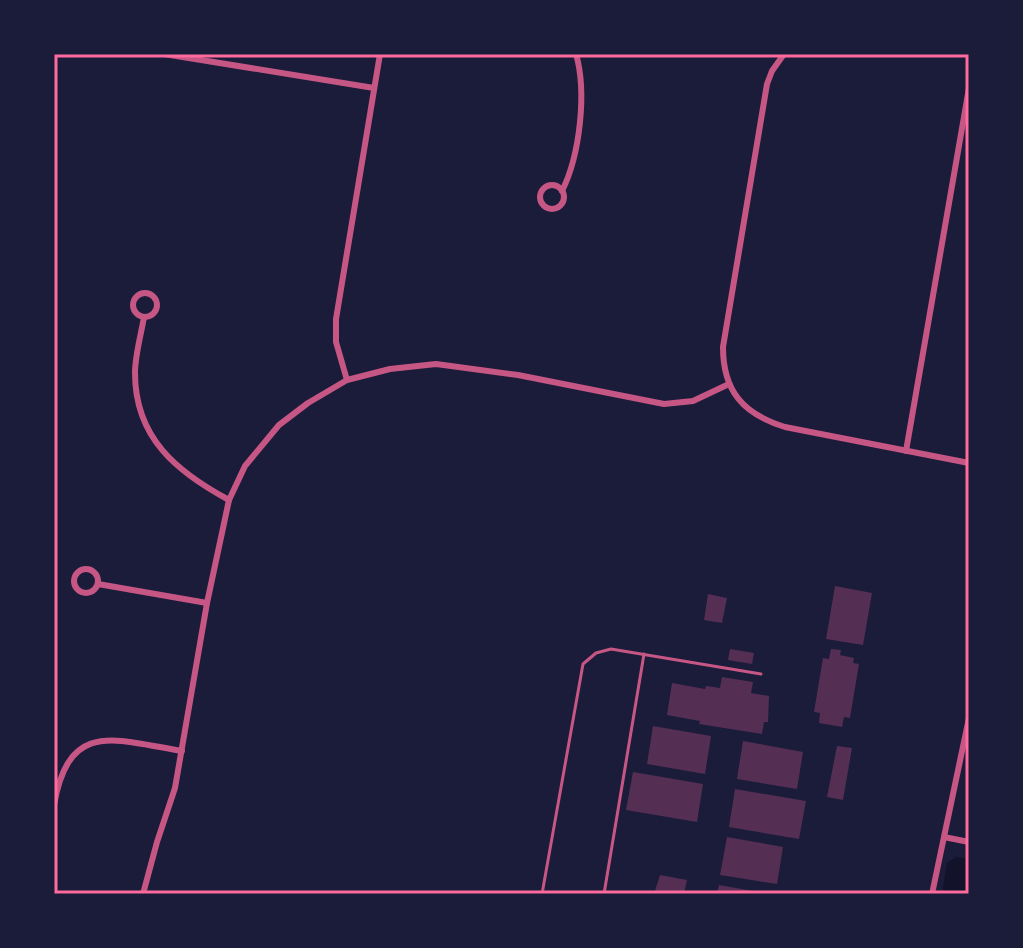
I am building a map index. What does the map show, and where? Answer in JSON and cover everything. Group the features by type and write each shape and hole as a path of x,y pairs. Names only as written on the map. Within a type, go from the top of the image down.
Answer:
{"street":[{"path":"164,54 198,57 374,88"},
{"path":"347,380 336,342 336,319 380,54"},
{"path":"562,191 553,185 546,187 540,194 541,203 550,209 563,203 562,191 574,153 583,89 576,54"},
{"path":"784,54 767,84 723,347 729,384 741,403 764,421 969,463"},
{"path":"906,451 969,88"},
{"path":"147,293 156,299 157,304 154,314 144,317 134,311 133,302 139,295 147,293"},
{"path":"144,317 135,373 140,412 153,440 172,463 199,484 229,500"},
{"path":"143,894 175,788 207,603 229,500 245,466 279,425 347,380 390,369 436,364 518,375 664,404 693,401 729,384"},
{"path":"88,569 97,575 98,584 95,590 85,594 76,587 75,578 80,571 88,569"},
{"path":"98,584 207,603"},
{"path":"932,894 969,718"},
{"path":"54,805 59,779 70,756 100,740 182,751"},
{"path":"944,837 969,842"}],"lane":[{"path":"542,894 583,664 596,653 611,649 761,674"},
{"path":"604,894 644,654"}],"shaded area":[{"path":"956,857 969,859 969,894 942,894 947,863"}],"building":[{"path":"835,586 872,593 863,645 826,639"},
{"path":"708,594 727,598 722,623 704,620"},
{"path":"730,649 754,653 752,664 728,660"},
{"path":"831,649 841,650 840,655 854,658 853,663 859,664 850,718 844,717 842,727 819,723 820,713 814,712 823,658 829,659"},
{"path":"722,677 753,682 751,693 769,696 768,722 764,722 762,734 699,724 700,721 667,715 672,683 705,689 706,686 720,688"},
{"path":"653,726 711,736 705,774 647,764"},
{"path":"743,741 803,752 797,789 737,779"},
{"path":"837,746 852,748 843,800 827,797"},
{"path":"633,772 703,784 697,822 626,810"},
{"path":"735,789 806,801 799,839 729,827"},
{"path":"727,837 783,847 777,884 720,875"},
{"path":"660,875 687,880 684,894 654,894"},
{"path":"719,885 759,892 759,894 717,894"}]}
